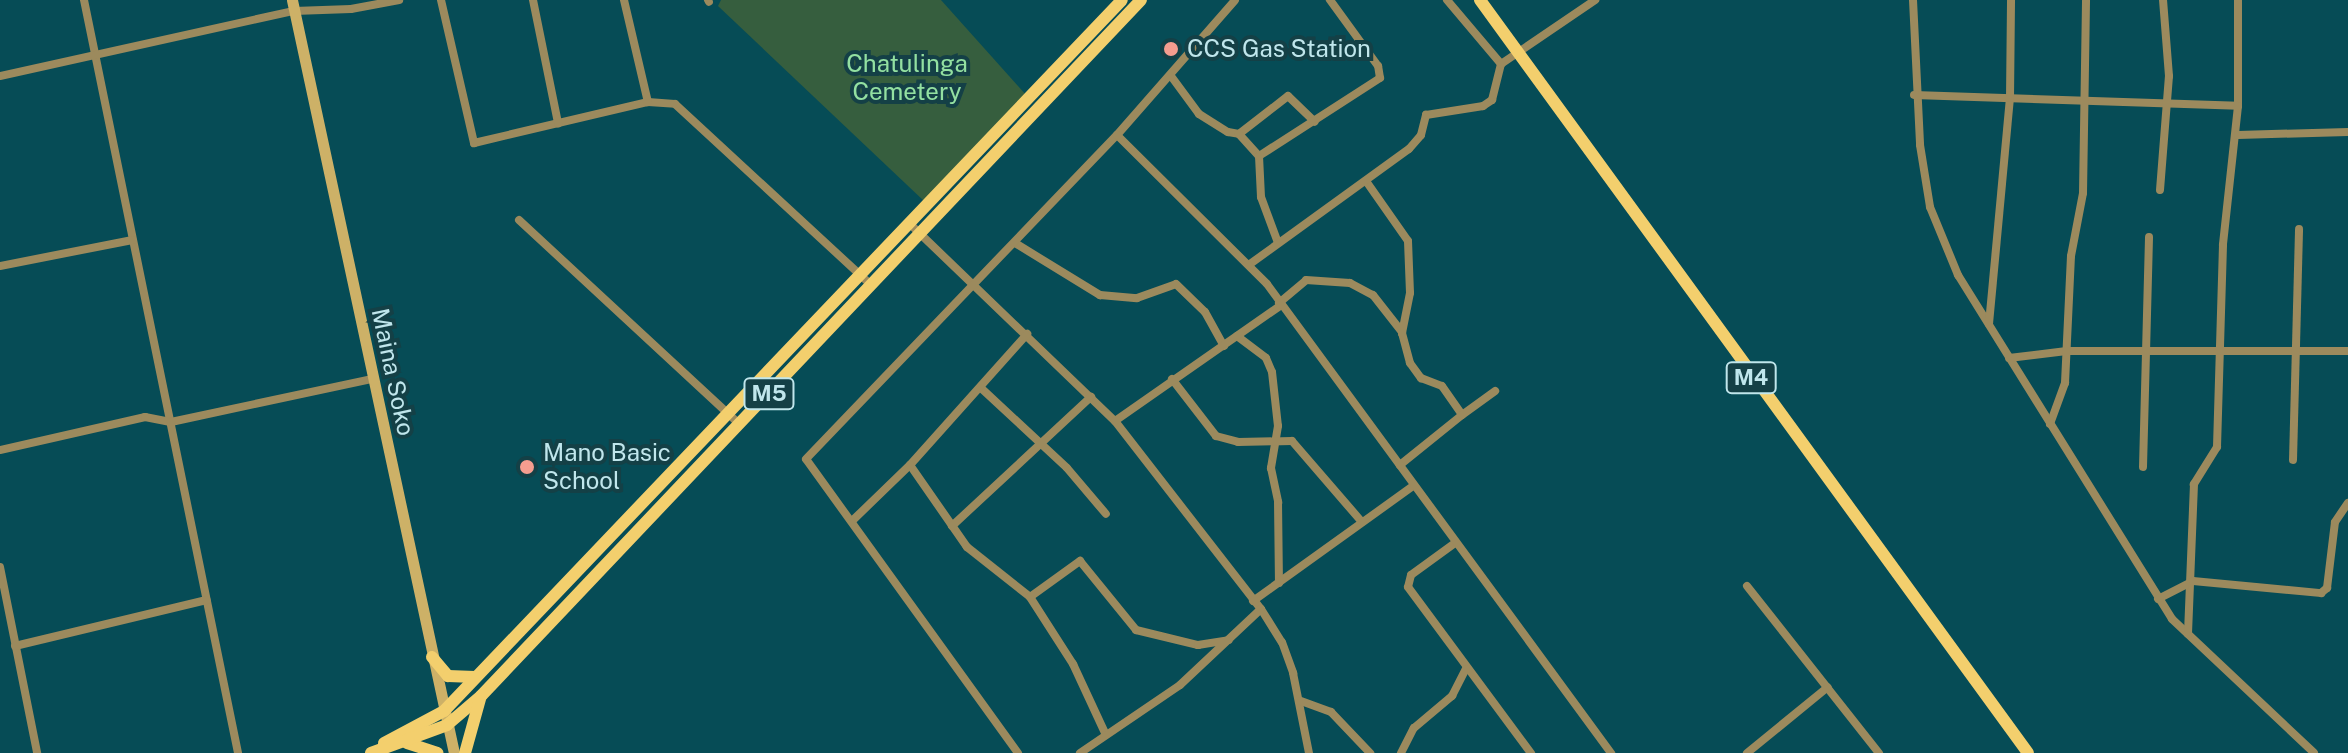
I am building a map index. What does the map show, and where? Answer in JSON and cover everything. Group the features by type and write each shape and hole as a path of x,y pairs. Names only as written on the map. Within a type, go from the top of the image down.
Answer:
{"main road":[{"name":"M5","path":"916,229 1122,0"},
{"name":"M5","path":"371,753 407,743 447,725 481,696 740,425 916,229 1141,0"},
{"name":"M4","path":"1480,0 1518,49 1592,160 2028,753"},
{"name":"M5","path":"363,753 444,711 727,416 867,281"},
{"path":"432,657 448,676 462,680 477,675"},
{"path":"465,753 481,696"},
{"path":"407,743 437,753"}],"street":[{"path":"84,0 238,753"},
{"path":"0,76 293,6 351,9 399,0"},
{"path":"441,0 469,138 482,143 648,102 675,104 867,281"},
{"path":"533,0 558,123"},
{"path":"624,0 648,102"},
{"path":"1018,753 806,459 1117,135 1235,0"},
{"path":"1259,156 1373,85 1381,72 1330,0"},
{"path":"1447,0 1501,64"},
{"path":"1250,264 1409,149 1421,135 1426,115 1483,106 1492,100 1501,64 1518,49 1595,0"},
{"path":"1913,0 1914,95 1930,207 1940,238 1988,325 2158,599 2188,634 2314,753"},
{"path":"1988,325 2010,98 2011,0"},
{"path":"2050,424 2065,383 2087,100 2082,21 2086,0"},
{"path":"2160,190 2168,101 2163,0"},
{"path":"2188,634 2193,581 2194,484 2217,447 2225,220 2238,135 2238,0"},
{"name":"Maina Soko","path":"293,6 454,753"},
{"path":"1171,76 1199,114 1221,130 1239,134 1259,156 1261,197 1278,243"},
{"path":"1914,95 2168,101 2238,106"},
{"path":"1239,134 1288,96 1315,122"},
{"path":"2238,135 2348,132"},
{"path":"1117,135 1250,264 1611,753"},
{"path":"1366,181 1408,241 1410,293 1402,333"},
{"path":"519,220 740,425"},
{"path":"916,229 1115,421 1261,609 1282,642 1301,701 1309,753"},
{"path":"2293,460 2299,229"},
{"path":"2143,467 2149,237"},
{"path":"0,266 132,240"},
{"path":"1015,243 1100,295 1137,298 1176,284 1205,312 1224,346"},
{"path":"1115,421 1224,346 1306,280 1350,283 1373,295 1402,333 1414,371 1442,386 1462,415"},
{"path":"852,521 910,465 1027,334"},
{"path":"1237,336 1270,364 1277,438 1271,468 1278,502 1279,583"},
{"path":"2009,358 2067,351 2297,354 2348,351"},
{"path":"0,450 145,417 171,422 372,379"},
{"path":"1172,379 1216,436 1238,442 1277,438 1292,441 1362,522"},
{"path":"981,388 1106,514"},
{"path":"1400,465 1495,391"},
{"path":"952,526 1091,397"},
{"path":"910,465 952,526 979,558 1030,597 1073,664 1106,735"},
{"path":"1253,601 1413,486"},
{"path":"2158,599 2193,581 2321,593 2327,588 2335,522 2348,503"},
{"path":"1455,543 1411,575 1408,587 1531,753"},
{"path":"1030,597 1080,561 1136,630 1198,645 1229,640"},
{"path":"0,567 37,753"},
{"path":"1747,586 1879,753"},
{"path":"15,646 207,600"},
{"path":"1080,753 1180,685 1261,609"},
{"path":"1401,753 1414,728 1452,696 1466,669"},
{"path":"1747,753 1828,687"},
{"path":"1301,701 1331,712 1370,753"}],"green space":[{"name":"Chatulinga Cemetery","path":"721,0 941,0 1027,96 925,202 718,6"}],"place":[{"name":"CCS Gas Station","path":"1171,49"},
{"name":"Mano Basic School","path":"527,467"}]}
